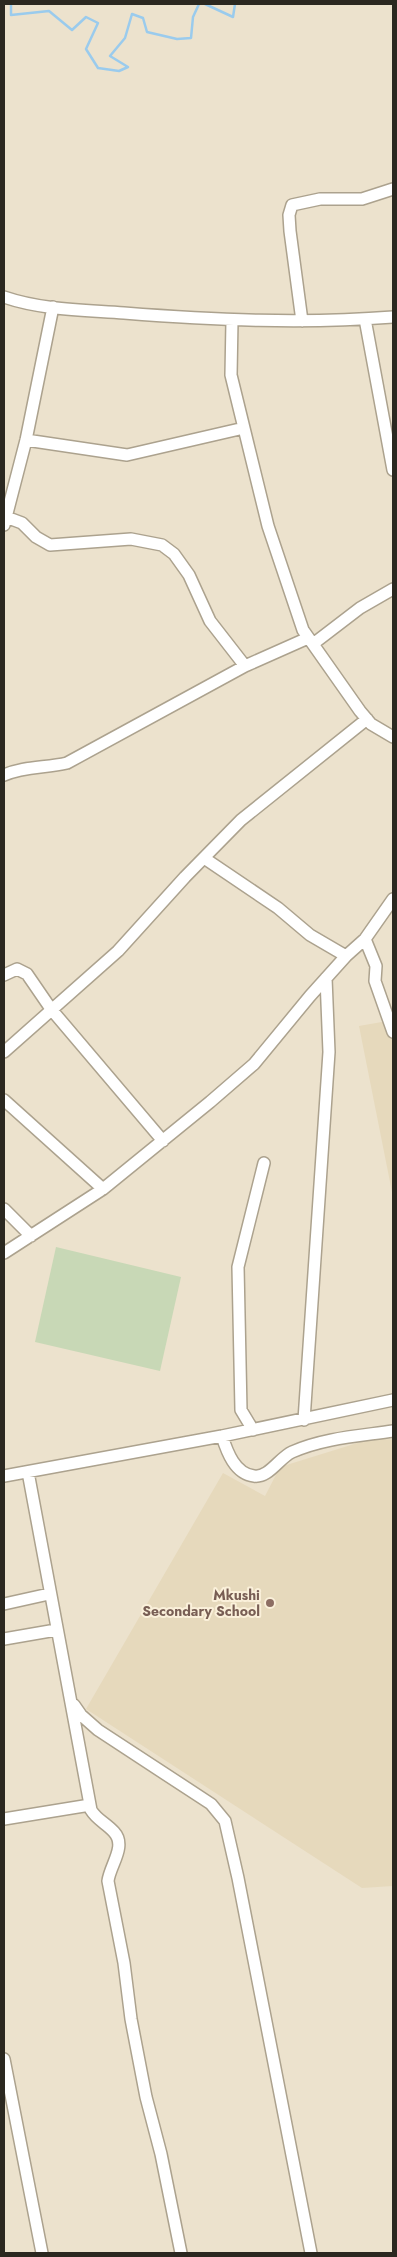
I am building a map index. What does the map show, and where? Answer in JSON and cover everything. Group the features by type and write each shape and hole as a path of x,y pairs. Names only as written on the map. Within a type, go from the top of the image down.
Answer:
{"street":[{"path":"302,322 290,231 289,215 292,205 320,199 362,199 393,189"},
{"path":"4,298 53,307 232,320 302,322 393,317"},
{"path":"53,307 26,440 5,521 22,523 36,537 50,545 131,539 162,545 174,554 189,575 210,622 245,666"},
{"path":"365,319 393,470"},
{"path":"232,320 230,375 268,526 303,630 371,724 393,737"},
{"path":"26,440 126,455 244,428"},
{"path":"4,775 14,770 51,767 68,763 245,666 310,641 393,589"},
{"path":"4,1052 118,951 241,820 367,719"},
{"path":"204,858 278,908 310,935 346,956"},
{"path":"4,1253 103,1189 254,1064 326,978 365,939 393,899"},
{"path":"365,939 376,966 376,981 393,1032"},
{"path":"4,975 17,969 23,970 51,1009 163,1141"},
{"path":"304,1420 329,1052 326,978"},
{"path":"4,1100 103,1189"},
{"path":"253,1430 241,1410 238,1267 264,1163"},
{"path":"4,1209 31,1236"},
{"path":"4,1476 253,1430 393,1400"},
{"path":"222,1436 227,1454 233,1463 253,1476 261,1476 289,1453 308,1446 393,1431"},
{"path":"28,1472 49,1594 90,1805 96,1818 114,1832 120,1846 109,1870 108,1880 146,2097 161,2154 181,2253"},
{"path":"4,1604 49,1594"},
{"path":"4,1639 56,1630"},
{"path":"71,1701 81,1715 98,1730 211,1804 225,1821 238,1878 311,2253"},
{"path":"4,1818 90,1805"},
{"path":"4,2059 42,2253"}],"shaded area":[{"path":"393,1020 393,1192 392,1192 359,1026"},
{"name":"Mkushi Secondary School","path":"393,1439 393,1886 362,1888 86,1709 223,1473 265,1496 280,1467 367,1440"}],"green space":[{"path":"56,1247 181,1277 160,1371 35,1342"}],"waterway":[{"path":"11,4 11,15 49,11 72,30 86,17 98,23 86,49 98,68 119,71 128,67 110,56 125,38 132,14 143,18 147,32 177,39 191,38 193,17 199,4"},
{"path":"205,4 233,17 235,4"}],"place":[{"name":"Mkushi Secondary School","path":"270,1603"}]}
